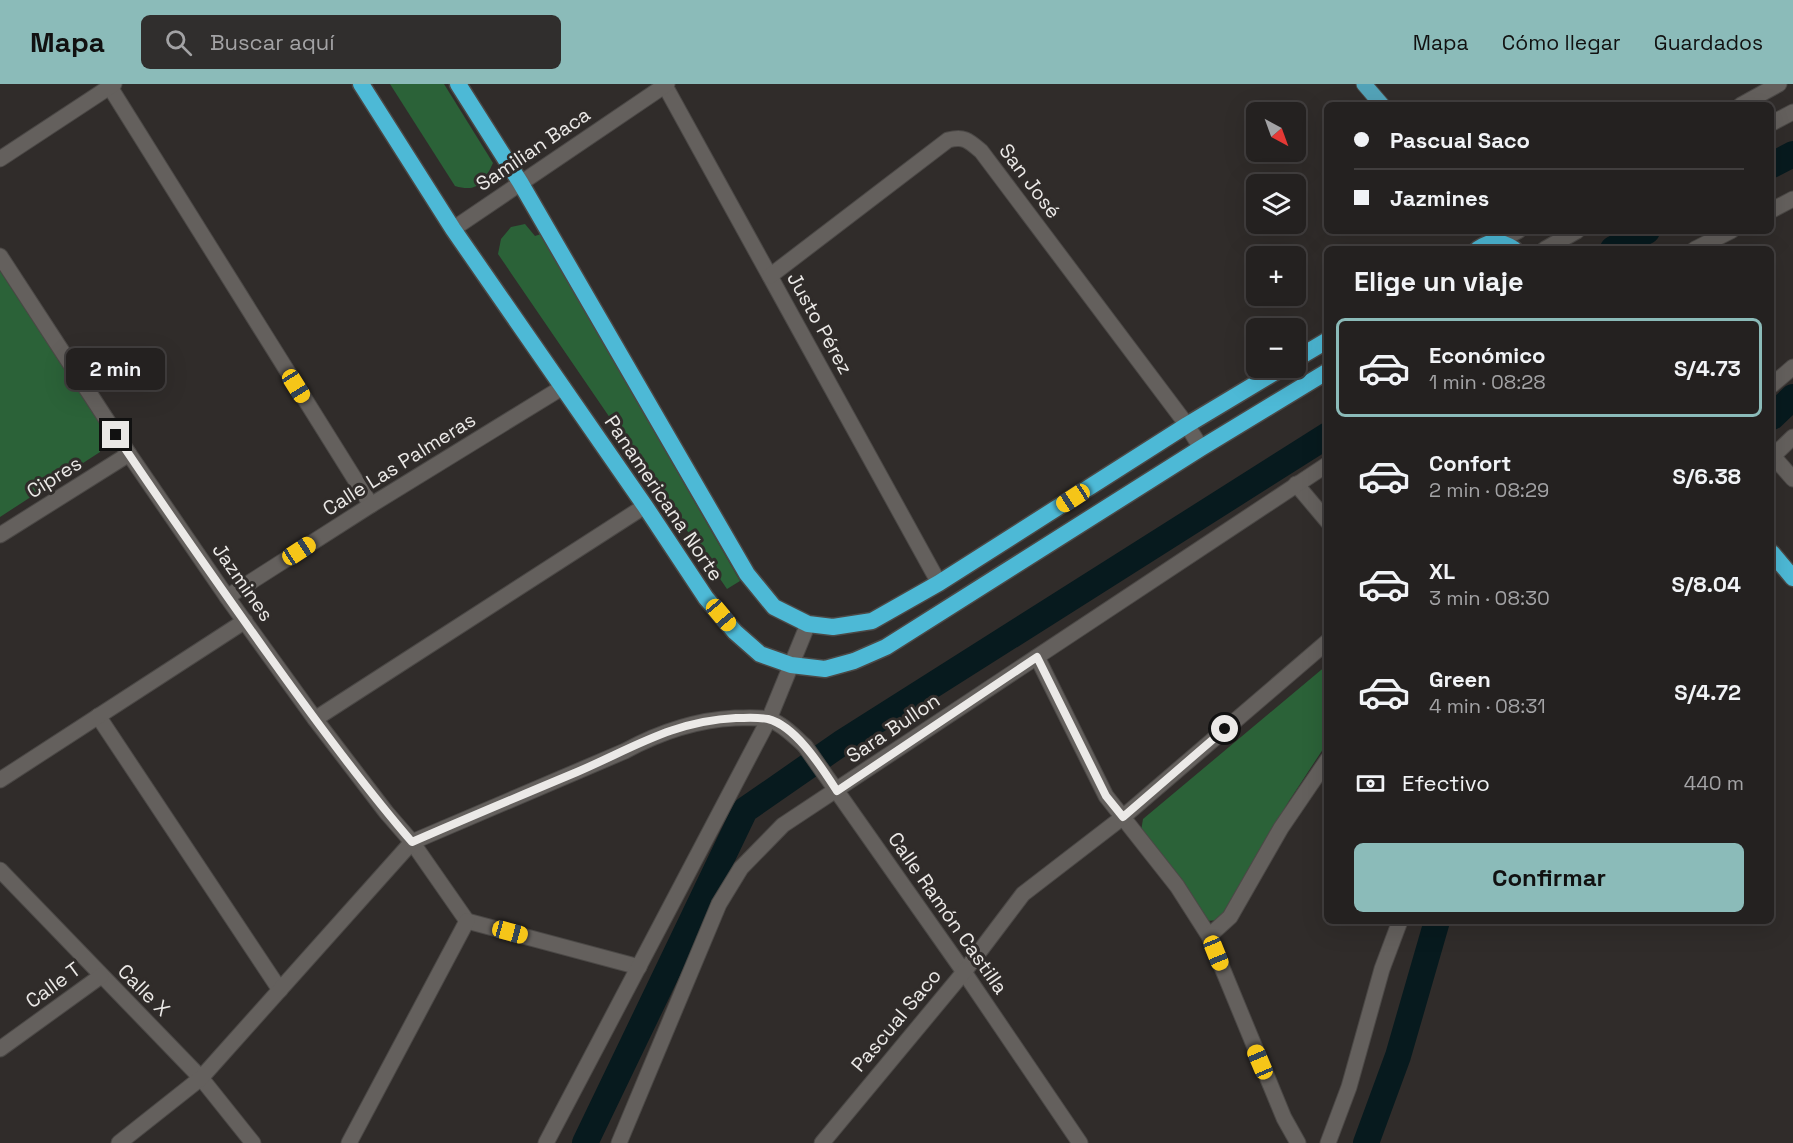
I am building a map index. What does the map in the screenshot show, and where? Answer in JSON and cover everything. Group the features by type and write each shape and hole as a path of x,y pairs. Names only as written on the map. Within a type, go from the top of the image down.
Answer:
{"highway":[{"name":"Panamericana Norte","path":"361,84 453,229 706,598 735,632 759,654 790,666 825,669 854,661 886,647 1201,448 1324,373"},
{"name":"Panamericana Norte","path":"458,84 520,182 747,574 774,608 808,624 833,627 872,621 939,583 1187,425 1265,378"},
{"path":"1483,246 1488,243 1501,243"},
{"path":"1306,353 1324,342"},
{"path":"1774,555 1793,578"}],"main road":[{"path":"1364,84 1379,102"}],"street":[{"name":"Samilian Baca","path":"453,229 665,84"},
{"name":"Justo Pérez","path":"665,84 939,583"},
{"path":"1746,102 1779,84"},
{"path":"0,159 111,85 371,505"},
{"path":"1774,122 1793,112"},
{"name":"San José","path":"770,276 948,140 959,137 981,151 1187,425 1201,448"},
{"path":"1774,209 1793,199"},
{"path":"1501,243 1514,234"},
{"path":"1550,246 1572,234"},
{"path":"1701,246 1725,234"},
{"name":"Jazmines","path":"0,256 129,454 227,597 315,719 386,812 412,842 467,921"},
{"path":"1774,384 1793,367"},
{"name":"Calle Las Palmeras","path":"227,597 563,387"},
{"path":"1774,455 1793,437"},
{"name":"Cipres","path":"0,535 129,454"},
{"path":"1774,459 1793,479"},
{"name":"Sara Bullon","path":"618,1143 719,904 741,868 783,825 1324,466"},
{"path":"1296,484 1324,517"},
{"path":"315,719 645,506"},
{"path":"0,779 245,621"},
{"path":"546,1143 769,719 808,624"},
{"name":"Pascual Saco","path":"822,1143 964,972 1023,894 1123,817 1324,644"},
{"path":"1037,657 1106,796 1177,886 1209,936 1284,1118 1298,1143"},
{"path":"98,716 280,990"},
{"path":"119,1143 201,1078 412,842 674,729 723,719 769,719"},
{"name":"Calle Ramón Castilla","path":"769,719 791,733 805,746 964,972 1080,1143"},
{"path":"1209,936 1230,916 1281,828 1324,765"},
{"name":"Calle X","path":"0,870 201,1078 253,1143"},
{"path":"349,1143 467,921 639,967"},
{"path":"1328,1143 1349,1087 1382,969 1399,924"},
{"name":"Calle T","path":"0,1049 101,976"}],"green space":[{"path":"390,84 444,84 493,163 479,184 469,188 455,186"},
{"path":"525,224 535,236 541,234 740,581 727,589 498,254 501,239 511,227"},
{"path":"0,271 101,424 100,452 0,517"},
{"path":"1324,668 1324,748 1289,801 1219,920 1207,921 1141,831 1143,819"}],"waterway":[{"path":"1774,164 1793,154"},
{"path":"1619,246 1641,234"},
{"path":"1774,415 1793,397"},
{"path":"585,1143 745,810 843,742 1324,438"},
{"path":"1366,1143 1398,1056 1436,924"}],"route":[{"path":"116,435 227,597 315,719 386,812 412,842 625,751 661,733 700,722 723,719 769,719 791,733 805,746 837,791 1037,657 1106,796 1123,817 1225,729"}]}
